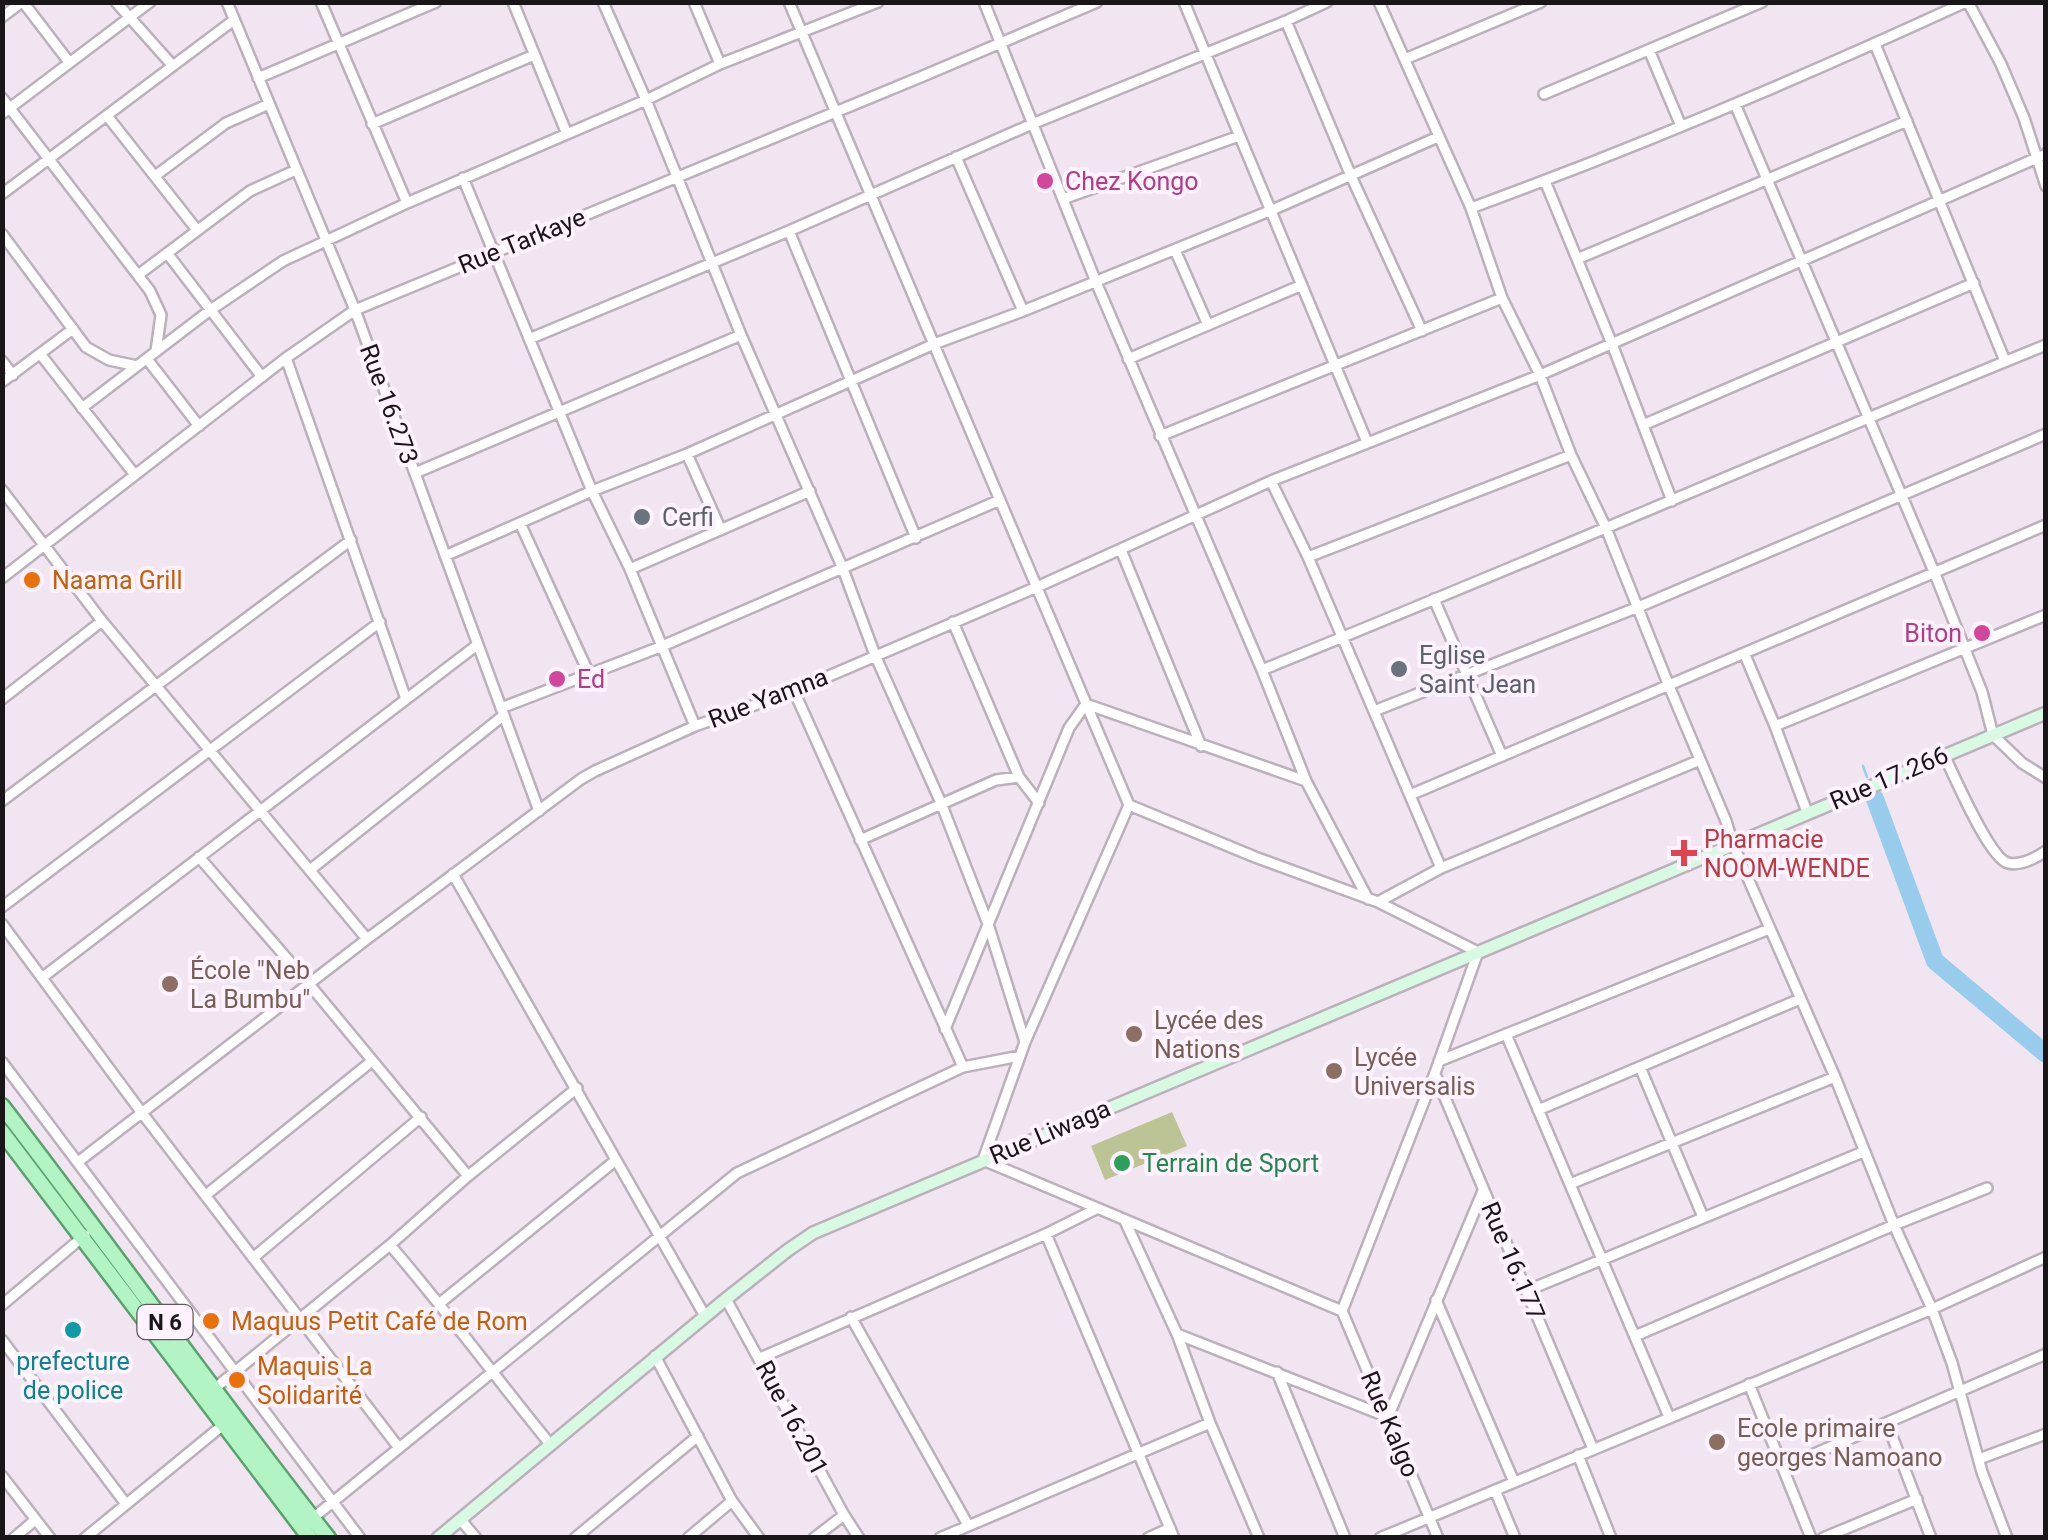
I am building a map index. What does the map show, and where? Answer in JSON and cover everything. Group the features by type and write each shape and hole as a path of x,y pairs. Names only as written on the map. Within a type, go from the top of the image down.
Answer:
{"main road":[{"name":"Rue 17.266","path":"1733,844 2046,713"},
{"name":"Rue Liwaga","path":"438,1538 726,1298 814,1234 1733,844"},
{"name":"N 6","path":"2,1106 328,1538"},
{"name":"N 6","path":"2,1132 310,1538"}],"street":[{"path":"2,18 23,2 69,62"},
{"path":"116,2 172,66"},
{"path":"6,111 150,2"},
{"name":"Rue 16.273","path":"227,2 355,310 539,811"},
{"path":"322,2 407,203"},
{"path":"258,78 436,2"},
{"path":"513,2 567,134"},
{"path":"603,2 940,803 988,924 1025,1042"},
{"path":"694,2 720,64"},
{"path":"788,2 1129,805 1255,858 1373,900 1478,952 1342,1311 983,1160 1025,1042 1129,805"},
{"path":"82,408 209,311 284,260 720,64 878,2"},
{"path":"984,2 1096,282 1306,781 1373,900"},
{"name":"Rue Tarkaye","path":"2,578 286,358 355,310 1097,2"},
{"path":"1184,2 1367,442"},
{"path":"529,339 1327,2"},
{"path":"1379,2 1470,208 1502,298 1606,528 1733,844 1932,1309 2007,1538"},
{"path":"1405,60 1540,2"},
{"path":"1544,94 1762,2"},
{"path":"1470,208 1735,104 1967,2 2001,64 2040,156 2046,186"},
{"path":"2,194 234,20"},
{"path":"1286,22 1422,331"},
{"path":"1875,44 2006,362"},
{"path":"1649,50 1681,126"},
{"path":"372,124 534,55"},
{"path":"2,98 6,111 49,160 158,305 161,315 156,352"},
{"path":"155,176 221,126 269,104"},
{"path":"1735,104 1935,574 1982,692 1993,734 2022,763 2046,778"},
{"path":"108,117 197,230"},
{"path":"1577,259 1907,122"},
{"path":"1063,200 1238,136"},
{"path":"445,556 778,415 934,344 1175,250 1438,137"},
{"name":"Rue Yamna","path":"78,1162 367,939 595,771 695,726 794,691 1037,587 1270,481 1540,375 2040,156"},
{"path":"956,157 1022,311"},
{"path":"138,274 250,191 296,170"},
{"path":"463,178 592,491 630,569 695,726"},
{"path":"1545,181 1672,500"},
{"path":"789,230 916,538"},
{"path":"2,234 92,352 137,366"},
{"path":"1175,250 1208,325"},
{"path":"167,253 262,377"},
{"path":"1644,425 1974,282"},
{"path":"1128,359 1302,285"},
{"path":"1160,436 1502,298"},
{"path":"2,382 73,329"},
{"path":"415,473 742,335"},
{"path":"1262,670 2046,345"},
{"path":"41,355 134,475"},
{"path":"286,358 406,699"},
{"path":"146,359 199,426"},
{"path":"2,360 13,375"},
{"path":"1374,711 1636,608 2046,434"},
{"path":"687,454 720,528"},
{"path":"1308,557 1571,456"},
{"path":"1270,481 1344,637 1441,868"},
{"path":"2,490 102,621 367,939"},
{"path":"630,569 810,491"},
{"path":"310,870 502,712 1000,500"},
{"path":"520,523 589,674"},
{"path":"1410,795 2046,526"},
{"path":"2,801 351,540"},
{"path":"1121,550 1202,746"},
{"path":"1434,599 1502,756"},
{"path":"1776,726 2046,615"},
{"path":"2,699 102,621"},
{"path":"2,907 380,622"},
{"path":"953,622 1019,777 1039,803"},
{"path":"42,977 477,645"},
{"path":"1745,654 1807,812"},
{"path":"794,691 962,1067"},
{"path":"1086,704 1306,781"},
{"path":"946,1029 1070,728 1086,704"},
{"path":"1944,754 1980,828 2004,861 2037,858 2046,852"},
{"path":"1373,900 1700,760"},
{"path":"860,840 996,780 1019,777"},
{"path":"199,857 468,1176"},
{"path":"453,874 705,1316"},
{"path":"2,924 399,1448"},
{"path":"1439,1061 1769,929"},
{"path":"1538,1110 1800,999"},
{"path":"1506,1034 1670,1417"},
{"path":"313,1518 736,1173 962,1067 1020,1056"},
{"path":"206,1196 372,1061"},
{"path":"2,1062 360,1538"},
{"path":"1640,1067 1703,1217"},
{"name":"Rue 16.177","path":"1435,1073 1593,1449"},
{"path":"1570,1184 1835,1077"},
{"path":"214,1389 576,1088"},
{"path":"253,1258 421,1116"},
{"path":"1526,1291 1863,1152"},
{"path":"440,1303 616,1160"},
{"path":"1634,1336 1987,1188"},
{"path":"1177,1334 1388,1417 1483,1191"},
{"path":"760,1358 1096,1209"},
{"path":"1124,1222 1177,1334 1259,1538"},
{"path":"2,1305 96,1228"},
{"path":"1046,1234 1172,1533 1148,1538"},
{"path":"390,1246 440,1303 550,1444"},
{"path":"1380,1538 1932,1309 2046,1257"},
{"name":"Rue 16.201","path":"726,1298 859,1538"},
{"path":"1436,1300 1514,1482"},
{"name":"Rue Kalgo","path":"1342,1311 1438,1538"},
{"path":"851,1317 968,1525"},
{"path":"2,1340 126,1504"},
{"path":"1784,1467 2046,1354"},
{"path":"655,1356 732,1502 759,1538"},
{"path":"1277,1372 1345,1538"},
{"path":"1749,1384 1812,1538"},
{"path":"940,1538 1210,1423"},
{"path":"1887,1424 1931,1538"},
{"path":"85,1538 223,1425"},
{"path":"1979,1460 2046,1434"},
{"path":"575,1538 698,1436"},
{"path":"1578,1456 1611,1538"},
{"path":"2,1476 50,1538"},
{"path":"1495,1490 1516,1538"},
{"path":"1823,1538 1917,1499"},
{"path":"688,1538 732,1502"},
{"path":"814,1538 844,1515"},
{"path":"460,1519 476,1538"},
{"path":"14,1538 35,1520"}],"green space":[{"name":"Terrain de Sport","path":"1172,1112 1187,1146 1105,1180 1091,1146"}],"waterway":[{"path":"1863,766 1867,777"},
{"path":"1875,799 1935,961 2046,1054"}],"place":[{"name":"Chez Kongo","path":"1045,181"},
{"name":"Cerfi","path":"642,517"},
{"name":"Naama Grill","path":"32,580"},
{"name":"Biton","path":"1982,633"},
{"name":"Eglise Saint Jean","path":"1399,669"},
{"name":"Ed","path":"557,679"},
{"name":"Pharmacie NOOM-WENDE","path":"1684,853"},
{"name":"École \"Neb La Bumbu\"","path":"170,984"},
{"name":"Lycée des Nations","path":"1134,1034"},
{"name":"Lycée Universalis","path":"1334,1071"},
{"name":"Terrain de Sport","path":"1122,1163"},
{"name":"Maquus Petit Café de Rom","path":"211,1321"},
{"name":"prefecture de police","path":"73,1330"},
{"name":"Maquis La Solidarité","path":"237,1380"},
{"name":"Ecole primaire georges Namoano","path":"1717,1442"}]}
